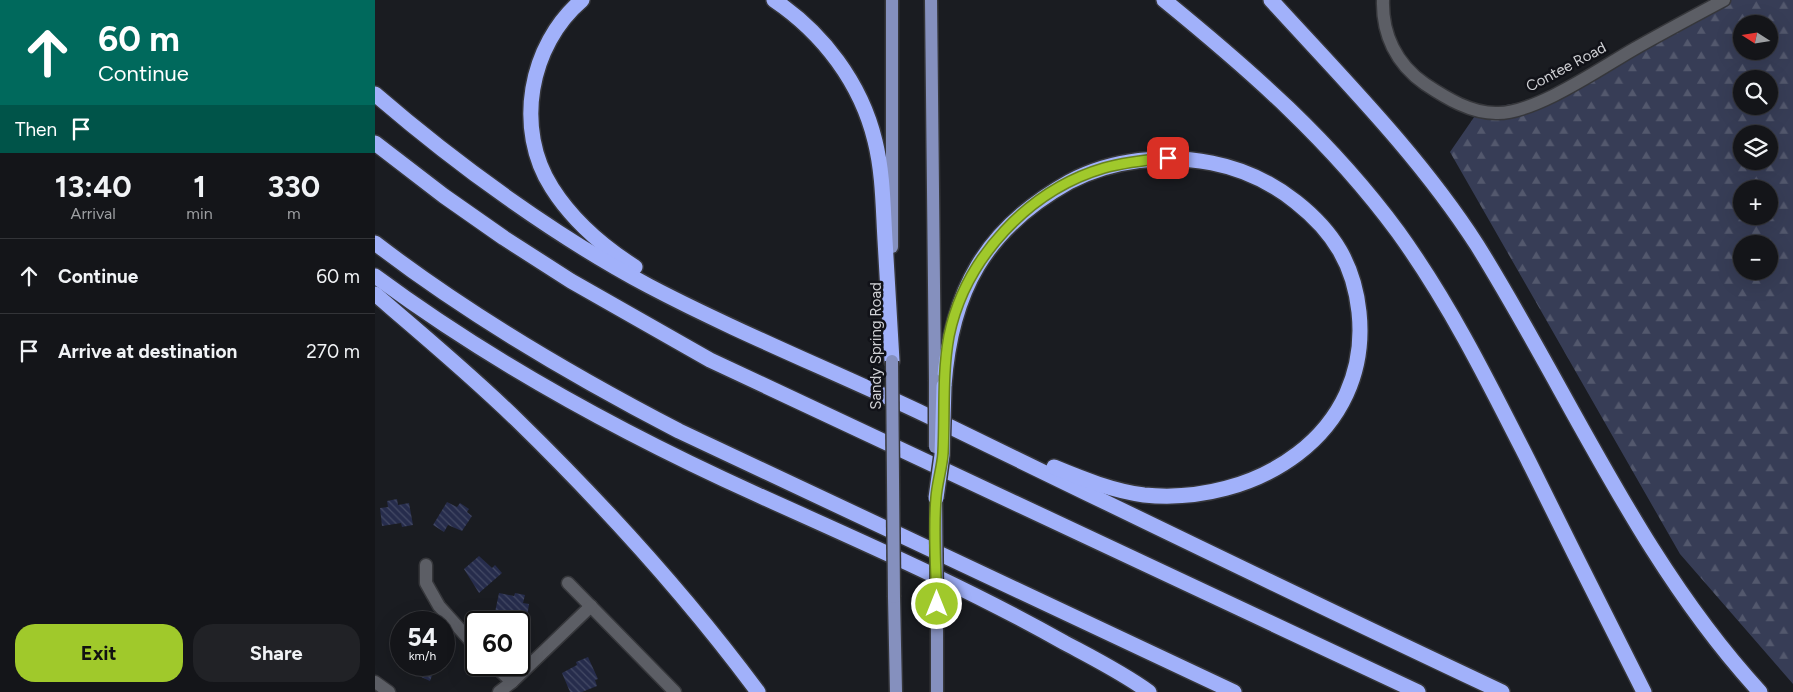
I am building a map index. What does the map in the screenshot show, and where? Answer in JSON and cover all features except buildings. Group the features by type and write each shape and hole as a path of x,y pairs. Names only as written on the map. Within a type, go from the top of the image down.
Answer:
{"highway":[{"path":"582,0 561,21 549,41 539,61 533,85 531,108 532,134 539,161 551,186 567,210 617,256 651,277 814,364"},
{"path":"773,0 810,27 829,48 858,94 875,141 881,176 892,361"},
{"path":"1165,0 1269,88 1317,134 1362,186 1432,281 1491,387 1644,692"},
{"path":"1271,0 1404,147 1442,195 1500,285 1635,519 1671,576 1718,641 1760,692"},
{"path":"375,94 465,165 584,249 701,312 916,411 1225,561 1502,692"},
{"path":"375,143 444,196 511,243 571,281 710,360 1418,692"},
{"path":"916,411 1108,487 1143,495 1179,496 1205,494 1235,487 1263,476 1289,462 1311,444 1332,419 1347,394 1357,362 1361,326 1357,295 1349,265 1333,240 1312,214 1287,195 1256,177 1230,167 1197,160 1168,158 1112,166 1076,178 1044,196 1013,222 991,247 970,278 957,310 949,335 940,383 943,455 936,498"},
{"path":"375,243 469,310 601,390 679,431 1234,692"},
{"path":"375,276 459,336 594,415 696,467 973,593 1068,644 1149,692"},
{"path":"375,294 515,418 555,458 642,552 757,692"},
{"path":"1164,659 1219,692"}],"main road":[{"name":"Sandy Spring Road","path":"891,0 892,361 896,692"},
{"path":"931,0 940,383"},
{"path":"936,498 937,692"}],"street":[{"name":"Contee Road","path":"1383,0 1383,19 1388,41 1417,78 1457,103 1498,113 1522,108 1554,96 1724,0"},
{"path":"426,565 426,583 439,606 465,635"},
{"path":"568,583 675,692"},
{"path":"499,692 512,682 591,606"},
{"path":"506,676 512,682"},
{"path":"375,682 389,692"}],"green space":[{"path":"1729,0 1793,0 1793,684 1680,554 1450,152 1479,110 1554,96"}],"route":[{"path":"937,604 936,498 943,455 946,359 949,335 970,278 991,247 1013,222 1044,196 1076,178 1104,168 1136,161 1168,158"}]}
